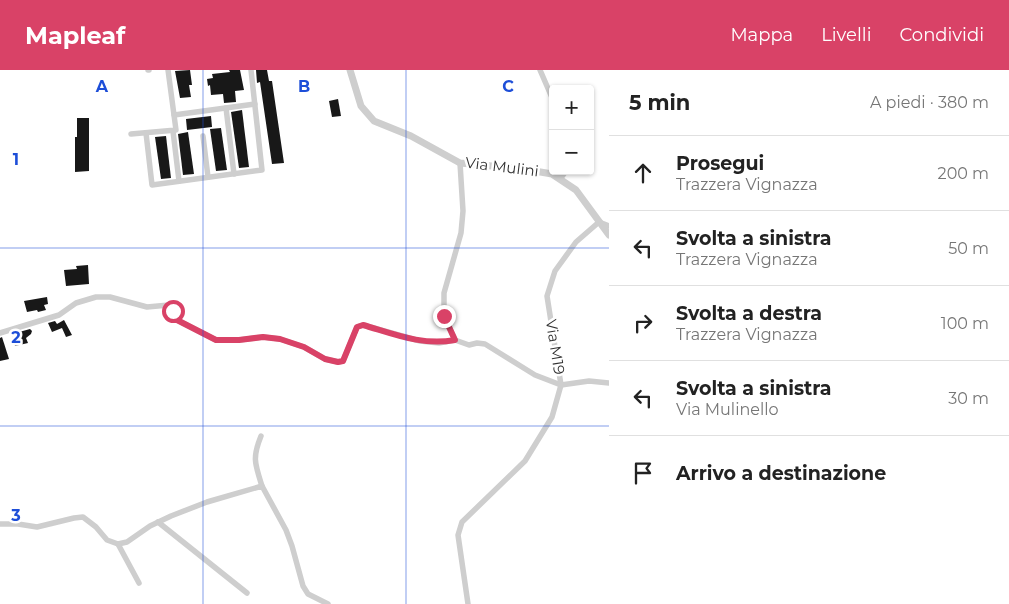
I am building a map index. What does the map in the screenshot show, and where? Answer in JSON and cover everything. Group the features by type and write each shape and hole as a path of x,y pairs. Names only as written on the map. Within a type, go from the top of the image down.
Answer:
{"street":[{"path":"168,70 176,130 173,131 179,182"},
{"path":"146,133 152,185 262,170 251,70"},
{"name":"Via Mulini","path":"350,70 358,100 366,114 382,125 411,136 460,163 523,169 552,174 576,190 609,235"},
{"path":"540,70 549,91"},
{"path":"174,115 255,104"},
{"path":"226,108 234,174"},
{"path":"131,134 173,131"},
{"path":"203,136 208,177"},
{"path":"455,340 444,316 444,293 461,232 463,211 460,163"},
{"path":"560,179 563,175"},
{"path":"599,222 609,226"},
{"name":"Via M19","path":"468,604 458,535 462,522 525,460 552,417 561,385 546,296 555,271 576,242 599,222"},
{"path":"0,333 59,315 76,303 96,297 110,297 147,307 169,305 177,320 216,340 263,337 280,339 304,347 325,359 338,362 343,361 357,327 363,325 420,341 439,343 455,340 469,345 485,344 535,375 561,385 589,382 609,383"},
{"path":"261,436 255,452 256,468 262,486 286,530 303,586 308,594 328,604"},
{"path":"0,524 37,527 83,517 96,526 107,540 118,544 127,542 158,522 207,502 262,486"},
{"path":"158,522 247,593"},
{"path":"118,544 139,583"}],"building":[{"path":"190,70 192,85 189,85 191,97 180,98 175,71"},
{"path":"229,70 240,70 244,90 235,91 236,102 224,103 223,94 211,95 207,79 213,78 212,74 230,72"},
{"path":"256,70 267,70 269,81 272,81 284,163 272,164 260,82 257,83"},
{"path":"338,99 341,116 332,117 329,101"},
{"path":"242,110 249,167 239,168 231,112"},
{"path":"211,116 212,127 187,130 186,119"},
{"path":"77,118 89,118 89,171 75,172"},
{"path":"221,128 227,170 216,171 210,129"},
{"path":"188,132 194,174 183,175 178,134"},
{"path":"166,136 171,178 161,179 155,137"},
{"path":"88,265 89,284 66,286 64,270 77,269 76,266"},
{"path":"47,297 48,304 44,305 46,310 27,312 24,301"},
{"path":"64,320 72,335 66,337 62,328 52,332 48,323 55,321 57,324"},
{"path":"30,329 32,331 31,334 26,338 28,343 15,346 12,334"},
{"path":"2,337 9,359 0,361 0,338"}],"route":[{"path":"173,311 177,320 216,340 263,337 280,339 304,347 325,359 338,362 343,361 347,354 357,327 363,325 420,341 439,343 455,340 444,316"}]}
